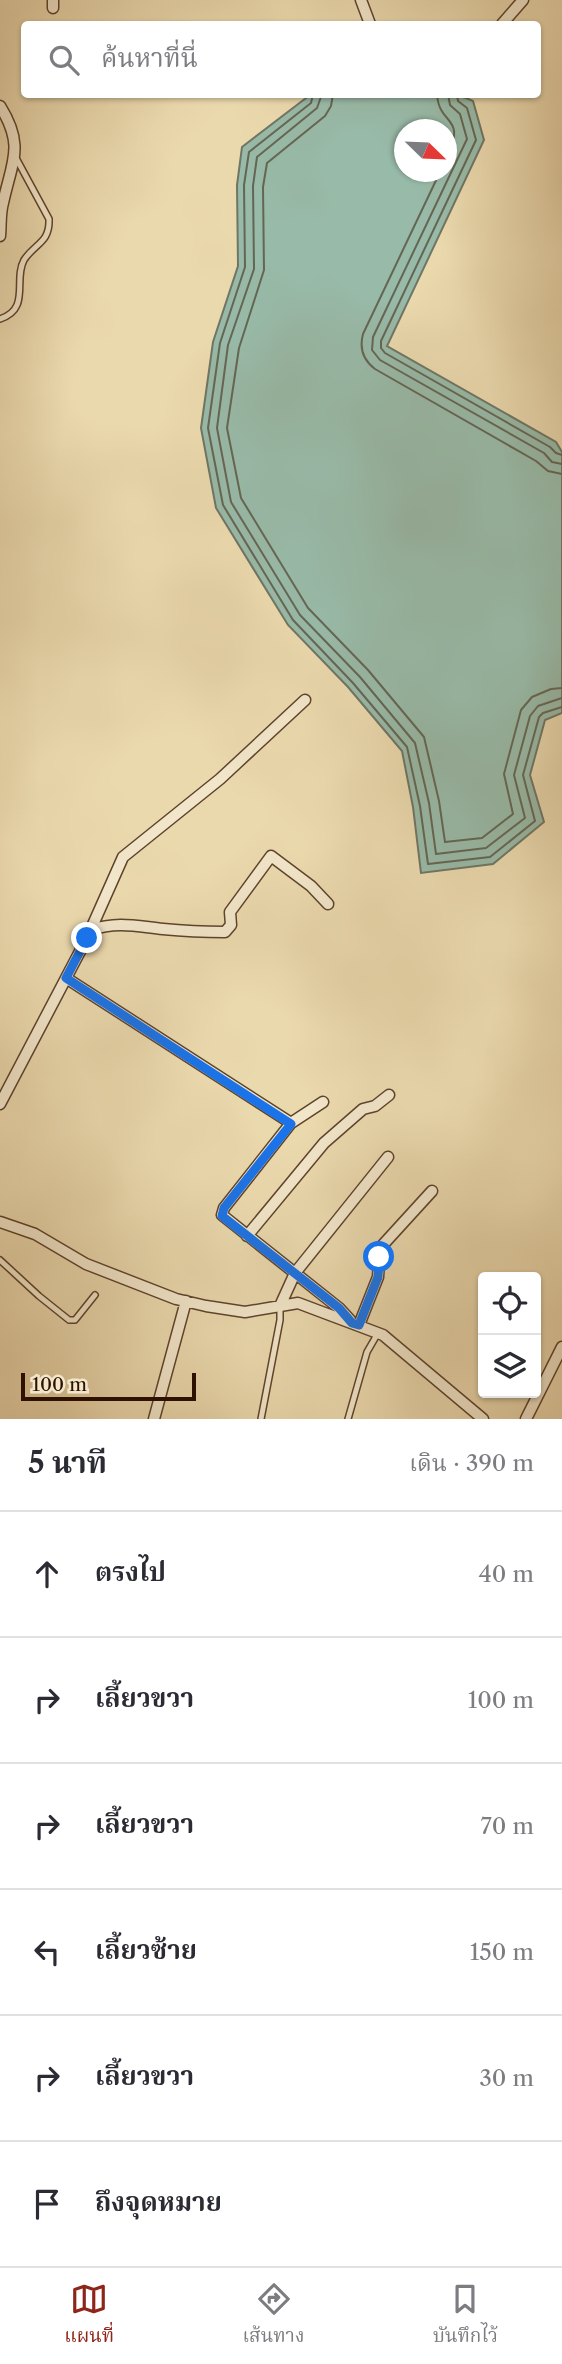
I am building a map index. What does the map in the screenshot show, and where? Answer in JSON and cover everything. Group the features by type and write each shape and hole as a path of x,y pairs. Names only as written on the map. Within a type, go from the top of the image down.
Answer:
{"street":[{"path":"362,0 369,21"},
{"path":"505,21 523,0"},
{"path":"0,106 15,137 15,158 2,206 0,236"},
{"path":"0,1104 90,930 122,857 220,779 305,700"},
{"path":"90,930 105,925 129,923 161,929 225,932 231,925 230,912 271,856 311,886 328,904"},
{"path":"66,978 291,1124"},
{"path":"247,1236 324,1143 363,1110 375,1106 389,1096"},
{"path":"323,1102 291,1124 224,1208 222,1216 356,1324"},
{"path":"280,1306 295,1273 388,1157"},
{"path":"356,1324 378,1277 380,1248 432,1191"},
{"path":"0,1222 35,1234 86,1264 187,1301 246,1312 298,1303 383,1335 483,1419"},
{"path":"154,1419 187,1301"},
{"path":"526,1419 562,1347"},
{"path":"550,1370 562,1376"}],"lane":[{"path":"0,319 13,310 20,299 23,262 46,238 50,230 49,219 15,158"},
{"path":"0,1260 68,1320 75,1320 94,1295"},
{"path":"261,1419 280,1320 280,1306"},
{"path":"348,1419 367,1352 378,1333"}],"water":[{"path":"306,98 466,98 473,101 484,140 387,346 556,442 562,452 562,713 545,720 530,775 544,822 493,864 421,873 413,807 402,751 348,687 288,625 216,508 201,428 213,342 238,266 237,185 242,147"}],"route":[{"path":"87,938 66,978 291,1124 224,1208 222,1216 339,1308 352,1323 359,1325 378,1277 379,1257"}]}
